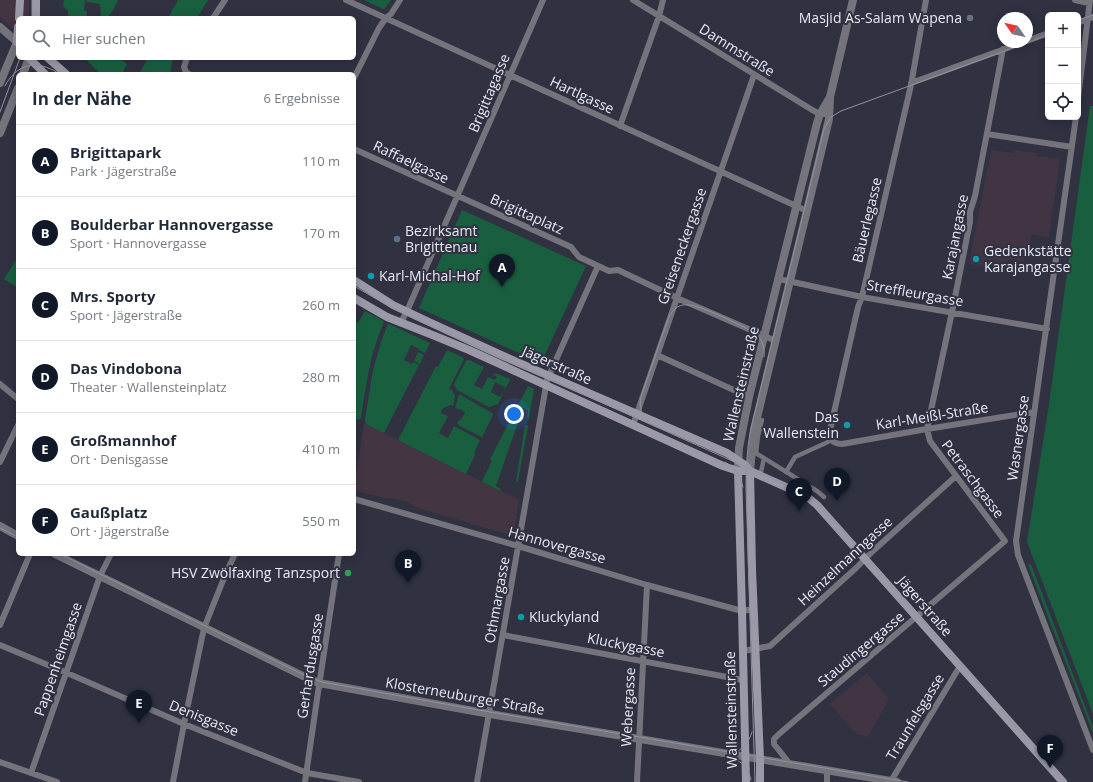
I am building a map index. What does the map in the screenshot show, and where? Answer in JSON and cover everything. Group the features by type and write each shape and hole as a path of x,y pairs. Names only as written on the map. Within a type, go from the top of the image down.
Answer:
{"main road":[{"path":"19,16 20,0"},
{"path":"36,0 36,16"},
{"path":"31,60 43,72"},
{"path":"50,60 64,72"},
{"name":"Jägerstraße","path":"356,281 394,305 549,376 727,453 745,465 750,471"},
{"name":"Jägerstraße","path":"356,299 378,312 442,338 723,466 738,471 750,471 806,496 817,505 866,559 1063,782"},
{"name":"Wallensteinstraße","path":"738,471 746,782"},
{"name":"Wallensteinstraße","path":"750,471 760,782"}],"street":[{"path":"214,16 224,0"},
{"name":"Hartlgasse","path":"346,0 808,211"},
{"path":"356,74 379,28 400,0"},
{"name":"Brigittagasse","path":"458,197 543,0"},
{"name":"Dammstraße","path":"633,0 820,114"},
{"path":"620,126 659,16 663,0"},
{"name":"Wallensteinstraße","path":"750,471 754,430 808,211 830,114 830,97 853,0"},
{"name":"Bäuerlegasse","path":"833,441 830,430 911,83 926,0"},
{"path":"1075,0 1090,2 1090,18 1080,84"},
{"path":"0,27 16,40"},
{"path":"1033,39 1045,34"},
{"path":"0,83 16,47"},
{"path":"911,83 1006,48"},
{"name":"Karajangasse","path":"926,429 952,312 970,222 970,212 974,201 1003,49"},
{"path":"24,72 28,60"},
{"path":"186,60 184,64 187,72"},
{"name":"Greiseneckergasse","path":"633,425 754,75"},
{"path":"0,133 16,93"},
{"name":"Wallensteinstraße","path":"738,471 743,423 749,397 817,123 820,114 830,97"},
{"path":"820,114 830,114"},
{"name":"Wasnergasse","path":"1076,120 1016,541 1018,555 1093,750"},
{"path":"987,134 1072,147"},
{"name":"Raffaelgasse","path":"356,150 458,197"},
{"path":"401,322 458,197"},
{"name":"Brigittaplatz","path":"458,197 571,247 579,257 598,266"},
{"path":"549,376 598,266 609,271 618,270 677,298 776,341"},
{"name":"Streffleurgasse","path":"779,279 862,297 1047,329"},
{"path":"657,355 749,397"},
{"name":"Othmargasse","path":"477,782 546,385 549,376"},
{"path":"0,384 16,397"},
{"name":"Karl-Meißl-Straße","path":"833,441 842,444 1034,412"},
{"path":"762,420 755,453 824,497"},
{"name":"Petraschgasse","path":"926,429 930,441 1005,542"},
{"path":"0,462 16,430"},
{"path":"786,472 795,457 833,441"},
{"path":"761,472 764,458"},
{"name":"Heinzelmanngasse","path":"743,651 770,646 956,476"},
{"name":"Hannovergasse","path":"356,500 742,611 754,609"},
{"path":"0,526 16,535"},
{"name":"Staudingergasse","path":"790,764 774,744 774,739 1005,542"},
{"path":"0,625 29,556"},
{"name":"Klosterneuburger Straße","path":"59,556 319,683 490,714 894,782"},
{"name":"Pappenheimgasse","path":"32,773 100,576 110,556"},
{"path":"173,782 204,628 234,556"},
{"name":"Gerhardusgasse","path":"305,782 339,556"},
{"name":"Webergasse","path":"637,782 647,584"},
{"name":"Kluckygasse","path":"503,635 744,680"},
{"name":"Denisgasse","path":"0,645 184,724 306,773 358,782"},
{"name":"Traunfelsgasse","path":"894,782 960,666"},
{"path":"0,762 56,782"},
{"path":"827,770 827,782"}],"shaded area":[{"path":"0,0 29,0 29,16 16,16 16,28 13,29 0,17"},
{"path":"991,150 1014,153 1015,150 1037,153 1037,156 1060,159 1049,237 1032,235 1029,248 1026,248 1024,262 1008,260 1006,271 969,264"},
{"path":"364,423 519,500 513,536 418,508 407,502 356,491 356,477"},
{"path":"867,673 889,699 868,737 856,734 830,704"}],"green space":[{"path":"64,0 85,0 84,10 87,12 86,16 68,16 68,11 63,6"},
{"path":"86,0 118,0 109,16 101,16 100,4 87,2"},
{"path":"178,0 208,0 198,16 169,16"},
{"path":"364,0 391,0 383,9"},
{"path":"86,60 122,60 127,64 123,72 99,72"},
{"path":"147,60 173,60 170,72 140,72"},
{"path":"1090,106 1093,106 1093,714 1027,542 1048,411"},
{"path":"462,210 586,266 541,363 419,308"},
{"path":"16,260 16,287 4,279"},
{"path":"365,311 384,322 375,345 361,418 359,420 356,419 356,322 358,323"},
{"path":"388,324 430,343 425,353 411,345 404,360 412,364 413,362 419,365 384,433 366,424 365,419 373,370"},
{"path":"447,350 464,359 449,389 453,391 455,396 453,406 450,405 442,409 441,413 448,416 439,433 448,438 454,426 480,440 466,474 398,440 436,366 438,367"},
{"path":"418,352 424,355 420,364 414,361"},
{"path":"467,360 484,367 474,385 482,389 488,377 495,380 497,377 494,375 495,373 510,379 504,391 505,387 495,382 491,392 500,397 503,393 498,404 489,407 457,390 454,384"},
{"path":"528,386 534,389 529,418 527,418 528,411 523,408 496,486 501,489 500,491 482,481 492,461 490,459"},
{"path":"459,394 492,413 493,415 482,437 459,426 457,422 465,413 464,411 455,408"},
{"path":"525,425 528,426 517,482 516,481"},
{"path":"1031,564 1093,727 1093,733 1028,565"}],"tram line":[{"path":"32,0 32,16"},
{"path":"1081,19 1093,15"},
{"path":"755,782 746,488 748,450 751,428 824,129 831,117 841,111 1045,36"},
{"path":"0,112 19,60"},
{"path":"16,72 28,66 35,65 42,66 56,72"},
{"path":"5,86 16,72"},
{"path":"356,287 392,308 415,319 809,496 822,507 1065,782"},
{"path":"649,422 641,411 641,397 668,319 676,308 683,305 697,307 750,330 762,341 764,357"},
{"path":"725,462 737,473 743,487"},
{"path":"0,528 16,536"},
{"path":"64,556 304,675 322,682 490,712 908,782"},
{"path":"733,753 740,750 745,745 752,732"},
{"path":"727,756 736,759 743,764 746,767 751,780"}],"place":[{"name":"Masjid As-Salam Wapena","path":"970,18"},
{"name":"Bezirksamt Brigittenau","path":"397,239"},
{"name":"Gedenkstätte Karajangasse","path":"976,259"},
{"name":"Karl-Michal-Hof","path":"371,276"},
{"name":"Brigittapark","path":"502,287"},
{"name":"Das Wallenstein","path":"847,425"},
{"name":"Das Vindobona","path":"837,501"},
{"name":"Mrs. Sporty","path":"799,511"},
{"name":"HSV Zwölfaxing Tanzsport","path":"348,573"},
{"name":"Boulderbar Hannovergasse","path":"408,583"},
{"name":"Kluckyland","path":"521,617"},
{"name":"Großmannhof","path":"139,723"},
{"name":"Gaußplatz","path":"1050,768"}]}
